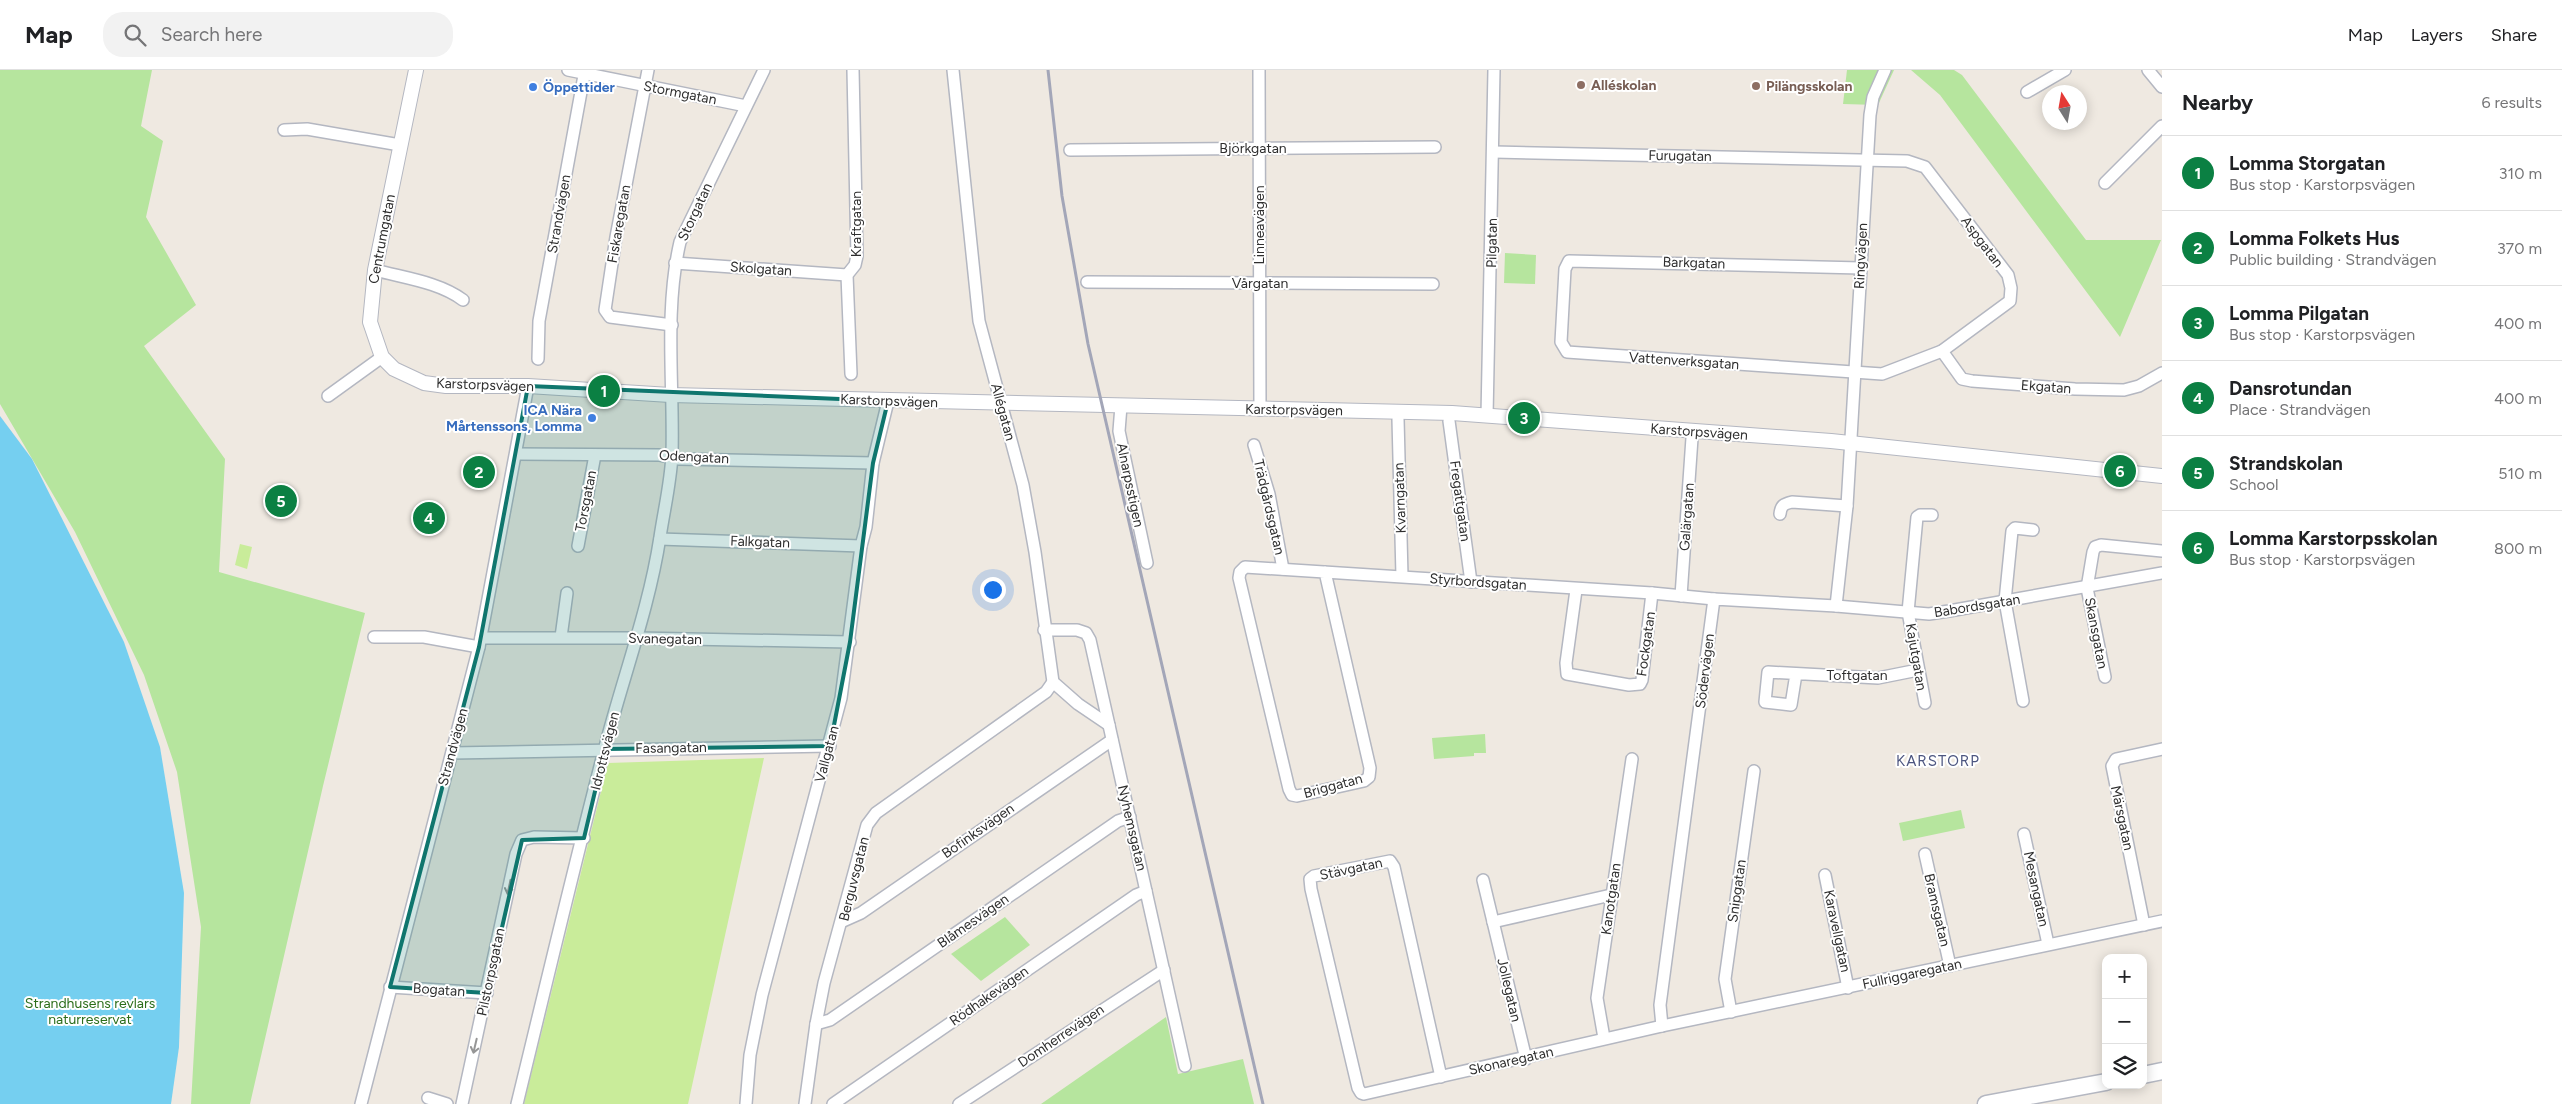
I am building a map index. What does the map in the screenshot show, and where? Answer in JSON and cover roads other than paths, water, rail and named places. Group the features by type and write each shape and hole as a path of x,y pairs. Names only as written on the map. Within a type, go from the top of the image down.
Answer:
{"main road":[{"path":"2147,1074 2162,1071"},
{"path":"1986,1104 2102,1083"}],"street":[{"name":"Centrumgatan","path":"382,357 370,322 375,270 416,70"},
{"name":"Stormgatan","path":"568,70 746,106"},
{"name":"Fiskaregatan","path":"648,70 616,238 605,310 610,317 672,324"},
{"name":"Storgatan","path":"670,394 675,263 680,242 764,70"},
{"name":"Kraftgatan","path":"851,374 847,275 855,265 857,256 853,70"},
{"name":"Allégatan","path":"953,70 979,321 1023,485 1035,552 1044,630 1054,682"},
{"name":"Linneavägen","path":"1259,70 1260,410"},
{"name":"Pilgatan","path":"1488,416 1494,70"},
{"name":"Ringvägen","path":"1850,444 1866,160 1873,97 1885,70"},
{"path":"2027,92 2065,70"},
{"path":"2148,70 2162,87"},
{"name":"Strandvägen","path":"538,360 540,321 584,72"},
{"path":"2105,183 2162,126"},
{"path":"284,130 307,129 400,145"},
{"name":"Björkgatan","path":"1070,150 1435,147"},
{"name":"Furugatan","path":"1494,152 1866,160"},
{"name":"Aspgatan","path":"1854,372 1882,374 1942,351 2010,300 2011,288 2008,275 1925,167 1907,161 1866,160"},
{"name":"Barkgatan","path":"1564,301 1565,269 1569,261 1578,259 1861,268"},
{"name":"Skolgatan","path":"675,263 847,275"},
{"path":"375,270 453,292 463,300"},
{"name":"Vårgatan","path":"1087,282 1433,284"},
{"name":"Vattenverksgatan","path":"1564,301 1561,342 1567,352 1854,372"},
{"name":"Ekgatan","path":"1942,351 1962,379 1972,381 2116,390 2139,386 2162,373"},
{"path":"328,396 382,357"},
{"name":"Karstorpsvägen","path":"382,357 394,369 424,383 446,386 528,386 670,394 1001,404 1260,410 1366,410 1488,416 1850,444 2162,476"},
{"name":"Strandvägen","path":"362,1104 390,987 480,642 528,386"},
{"name":"Idrottsvägen","path":"516,1104 584,838 604,749 637,638 660,539 672,456 670,394"},
{"name":"Vallgatan","path":"746,1104 750,1055 762,995 842,698 861,546 866,527 873,462 888,401"},
{"name":"Alnarpsstigen","path":"1121,406 1118,431 1147,563"},
{"name":"Kvarngatan","path":"1398,419 1402,576"},
{"name":"Fregattgatan","path":"1449,421 1471,582"},
{"name":"Galärgatan","path":"1681,596 1692,438"},
{"path":"1714,599 1836,606 1847,506 1850,444"},
{"name":"Trädgårdsgatan","path":"1254,445 1269,494 1283,569"},
{"name":"Odengatan","path":"516,454 873,462"},
{"name":"Torsgatan","path":"578,546 595,455"},
{"path":"1780,514 1780,508 1784,503 1792,502 1847,506"},
{"name":"Kajutgatan","path":"1925,702 1908,612 1916,517 1932,515"},
{"path":"2023,701 2005,601 2012,531 2015,528 2033,530"},
{"name":"Falkgatan","path":"660,539 861,546"},
{"path":"2087,588 2095,547 2101,545 2162,551"},
{"name":"Styrbordsgatan","path":"1242,569 1250,566 1576,590 1652,593 1714,599"},
{"name":"Briggatan","path":"1242,569 1239,578 1289,789 1292,794 1297,796 1364,780 1369,777 1370,768 1325,572"},
{"name":"Babordsgatan","path":"1836,606 1929,614 1949,612 2162,573"},
{"name":"Skansgatan","path":"2087,588 2105,677"},
{"name":"Fockgatan","path":"1576,590 1566,663 1567,674 1629,685 1640,684 1642,680 1652,593"},
{"path":"561,638 567,593"},
{"name":"Södervägen","path":"1662,1026 1660,1005 1714,599"},
{"name":"Nyhemsgatan","path":"1044,630 1077,630 1086,633 1090,640 1185,1066"},
{"name":"Svanegatan","path":"374,637 424,637 480,642 561,638 850,642"},
{"name":"Toftgatan","path":"1796,674 1878,678 1918,670"},
{"path":"1054,682 1078,704 1109,725"},
{"name":"Berguvsgatan","path":"805,1104 816,1024 824,983 843,921 868,824 876,813 1046,692 1054,682"},
{"name":"Bofinksvägen","path":"843,921 860,913 1112,740"},
{"name":"Fasangatan","path":"452,753 830,746"},
{"name":"Märsgatan","path":"2144,925 2112,766 2116,759 2162,749"},
{"name":"Kanotgatan","path":"1604,1038 1597,998 1632,759"},
{"name":"Snipgatan","path":"1731,1012 1726,979 1754,771"},
{"name":"Blåmesvägen","path":"816,1024 830,1020 1118,821 1130,817"},
{"name":"Mesangatan","path":"2024,834 2048,944"},
{"name":"Pilstorpsgatan","path":"462,1104 516,854 522,840 534,837 584,838"},
{"name":"Bramsgatan","path":"1925,854 1950,966"},
{"name":"Stävgatan","path":"1361,1093 1310,880 1314,876 1390,861 1394,867 1440,1077"},
{"name":"Karavellgatan","path":"1825,875 1848,988"},
{"name":"Jollegatan","path":"1482,880 1526,1059"},
{"name":"Rödhakevägen","path":"833,1104 1136,895 1146,891"},
{"path":"1493,922 1611,895"},
{"name":"Fullriggaregatan","path":"1662,1026 2162,921"},
{"name":"Domherrevägen","path":"959,1104 1164,970"},
{"name":"Bogatan","path":"390,987 487,993"},
{"name":"Skonaregatan","path":"1361,1093 1526,1059 1604,1038 1662,1026"},
{"path":"428,1098 447,1104"}],"water":[{"name":"Strandhusens revlars naturreservat","path":"0,416 32,459 124,642 160,747 184,893 179,1047 171,1104 0,1104"}],"railway":[{"path":"1048,70 1062,196 1088,344 1263,1104"}],"place":[{"name":"Alléskolan","path":"1581,85"},
{"name":"Pilängsskolan","path":"1756,86"},
{"name":"Öppettider","path":"533,87"},
{"name":"Lomma Storgatan","path":"604,391"},
{"name":"ICA Nära Mårtenssons, Lomma","path":"592,418"},
{"name":"Lomma Pilgatan","path":"1524,418"},
{"name":"Lomma Karstorpsskolan","path":"2120,471"},
{"name":"Lomma Folkets Hus","path":"479,472"},
{"name":"Strandskolan","path":"281,501"},
{"name":"Dansrotundan","path":"429,518"}],"district":[{"name":"KARSTORP","path":"1938,761"}]}
